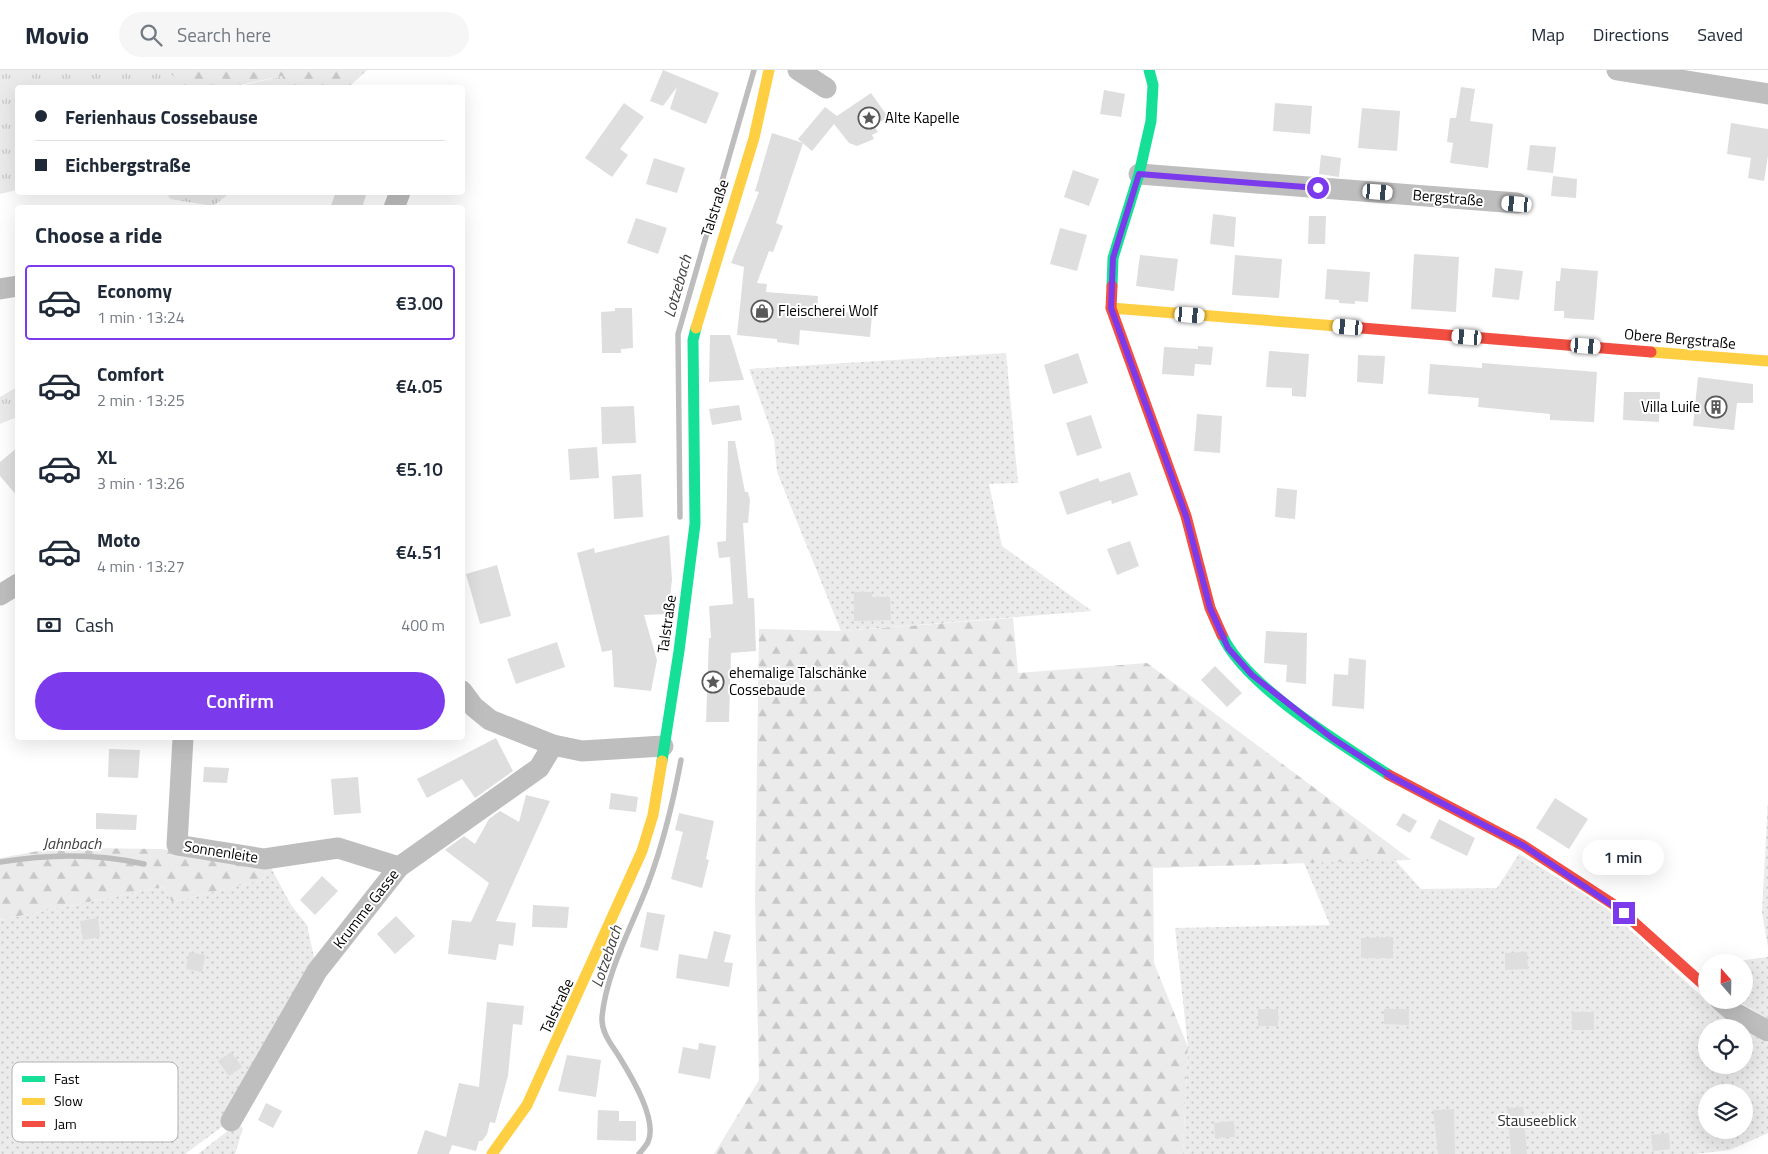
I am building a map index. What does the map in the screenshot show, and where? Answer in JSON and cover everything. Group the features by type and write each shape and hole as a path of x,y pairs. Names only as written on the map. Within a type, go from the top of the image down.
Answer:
{"street":[{"name":"Talstraße","path":"492,1154 527,1105 642,851 653,815 679,650 695,524 693,340 699,312 751,144 769,70"},
{"path":"798,70 826,88"},
{"path":"1149,70 1152,85 1151,121 1139,174 1113,258 1111,308 1186,516 1210,608 1228,648 1252,675 1309,722 1384,772 1524,846 1616,906 1698,980"},
{"path":"1617,70 1768,94"},
{"name":"Bergstraße","path":"1139,174 1517,204"},
{"path":"0,288 15,286"},
{"name":"Obere Bergstraße","path":"1111,308 1768,361"},
{"path":"0,596 15,586"},
{"path":"465,695 474,707 490,720 553,746 582,751 663,746"},
{"name":"Sonnenleite","path":"183,740 177,845 264,859 338,848 399,867"},
{"name":"Krumme Gasse","path":"230,1121 317,971 399,867 539,768 553,746"},
{"path":"1730,1009 1768,1031"}],"green space":[{"path":"0,70 175,70 172,74 186,85 15,85 15,190 0,194"},
{"path":"175,70 367,70 351,85 285,85 282,76 240,85 184,85 171,74"},
{"path":"283,76 285,85 244,85"},
{"path":"168,195 227,195 214,205 170,199"},
{"path":"1006,353 1018,483 989,484 1002,546 1092,611 841,631 777,472 774,439 749,369"},
{"path":"15,388 15,418 0,424 0,397"},
{"path":"1013,618 1018,673 1147,663 1411,860 1153,868 1154,963 1188,1047 1183,1154 714,1154 759,1080 755,899 759,629 841,631"},
{"path":"1768,800 1768,948 1762,912"},
{"path":"80,848 161,849 269,864 263,880 172,902 163,887 0,920 0,858 38,851"},
{"name":"Stauseeblick","path":"1519,854 1606,908 1698,993 1698,1009 1716,1009 1729,1019 1698,1019 1698,1074 1753,1074 1753,1034 1768,1043 1768,1133 1730,1150 1695,1154 1183,1154 1188,1047 1175,928 1330,925 1304,863 1395,860 1421,889 1497,888"},
{"path":"269,864 291,905 307,925 317,971 231,1121 243,1128 235,1154 198,1154 230,1129 230,1121 185,1154 0,1154 0,920 163,887 172,902 263,880"},
{"path":"1768,957 1768,1019 1751,1009 1753,1009 1753,959"}],"building":[{"path":"663,70 719,93 706,124 670,109 677,87 663,106 650,101"},
{"path":"1461,87 1475,89 1470,121 1493,124 1488,168 1450,163 1453,143 1447,142 1450,118 1456,118"},
{"path":"1104,90 1125,94 1121,117 1100,114"},
{"path":"871,93 888,117 874,126 878,132 872,135 874,139 857,146 849,143 834,124 812,151 798,139 825,107 837,116"},
{"path":"624,103 644,117 620,149 628,155 612,177 585,158"},
{"path":"1275,103 1312,106 1310,134 1273,131"},
{"path":"1362,108 1400,111 1397,151 1358,148"},
{"path":"1731,123 1768,129 1768,156 1764,181 1748,178 1751,158 1727,154"},
{"path":"772,133 803,143 776,223 783,226 773,252 769,251 757,283 767,284 766,292 818,296 817,309 872,315 870,337 800,330 799,345 777,342 777,339 737,335 744,267 731,263 759,192 755,191"},
{"path":"1530,145 1556,147 1553,173 1527,170"},
{"path":"1321,155 1341,158 1339,177 1319,174"},
{"path":"654,158 685,168 677,193 646,184"},
{"path":"1073,170 1099,179 1089,206 1064,197"},
{"path":"1553,176 1577,179 1576,198 1551,196"},
{"path":"335,195 366,195 363,205 331,205"},
{"path":"1213,214 1236,217 1234,247 1210,244"},
{"path":"1309,216 1326,216 1325,244 1308,244"},
{"path":"636,218 667,228 658,254 627,243"},
{"path":"1060,228 1087,235 1077,271 1050,264"},
{"path":"1414,254 1459,257 1456,312 1411,309"},
{"path":"1140,255 1178,259 1174,291 1136,286"},
{"path":"1235,255 1282,259 1279,298 1232,295"},
{"path":"1495,268 1523,271 1519,300 1492,297"},
{"path":"1561,268 1598,271 1594,320 1564,318 1564,311 1554,311 1556,281 1560,281"},
{"path":"1327,269 1370,272 1368,302 1355,301 1355,304 1339,303 1339,300 1325,299"},
{"path":"615,308 632,308 633,348 621,349 621,353 602,353 601,312 615,311"},
{"path":"710,335 730,335 744,380 709,382"},
{"path":"1198,346 1213,347 1211,365 1195,364 1194,376 1162,374 1164,347 1198,349"},
{"path":"1269,351 1309,354 1306,397 1292,396 1292,388 1266,387"},
{"path":"1078,353 1088,383 1053,394 1044,365"},
{"path":"1358,355 1385,356 1383,384 1357,382"},
{"path":"1482,363 1597,372 1594,422 1550,420 1550,414 1478,407 1479,398 1428,394 1430,364 1482,368"},
{"name":"Villa Luiſe","path":"1698,377 1753,384 1753,403 1737,403 1734,430 1693,426"},
{"path":"1624,392 1660,392 1659,422 1623,420"},
{"path":"739,405 742,420 712,425 709,409"},
{"path":"634,406 636,443 602,444 601,407"},
{"path":"1197,414 1222,416 1220,453 1194,451"},
{"path":"1091,415 1102,448 1077,456 1066,423"},
{"path":"728,441 735,441 745,492 748,492 750,500 748,523 743,523 748,598 754,598 756,651 731,653 729,722 706,722 709,638 711,638 709,606 733,604 730,557 719,558 717,542 726,541"},
{"path":"597,447 599,478 570,480 568,449"},
{"path":"15,450 15,494 0,476 0,462"},
{"path":"1130,472 1138,495 1112,504 1111,500 1067,515 1059,492 1098,478 1100,482"},
{"path":"641,474 643,517 614,519 612,476"},
{"path":"1277,488 1297,490 1295,519 1275,517"},
{"path":"669,535 672,580 670,596 666,596 667,614 644,615 657,660 651,691 614,687 612,650 602,652 577,553 594,548 595,553"},
{"path":"1130,541 1139,566 1117,575 1107,549"},
{"path":"497,565 511,616 480,624 466,574"},
{"path":"854,592 872,592 872,597 890,597 891,620 854,621"},
{"path":"1266,631 1307,633 1306,684 1286,682 1287,665 1264,663"},
{"path":"557,642 565,667 516,684 507,659"},
{"path":"1349,658 1366,660 1364,709 1332,706 1334,674 1348,675"},
{"path":"1215,666 1242,693 1227,707 1201,680"},
{"path":"496,738 513,771 475,798 462,779 427,798 417,779"},
{"path":"109,749 140,750 138,778 108,777"},
{"path":"204,767 229,768 227,783 203,782"},
{"path":"358,777 361,813 334,815 331,779"},
{"path":"611,793 638,797 636,812 609,809"},
{"path":"526,795 550,801 496,921 516,923 513,946 499,944 496,960 448,954 452,920 471,922 489,883 445,850 464,836 475,844 489,819 500,811 519,822"},
{"path":"1555,798 1588,819 1569,849 1536,828"},
{"path":"96,813 137,815 136,830 96,829"},
{"path":"679,813 714,821 706,859 709,860 702,888 671,879 683,832 675,830"},
{"path":"1403,813 1417,821 1410,833 1396,825"},
{"path":"1439,819 1475,838 1467,856 1430,838"},
{"path":"322,876 338,891 315,915 300,900"},
{"path":"533,905 569,907 567,928 532,927"},
{"path":"647,912 665,915 658,951 640,947"},
{"path":"396,916 415,936 395,954 377,934"},
{"path":"98,918 100,937 83,940 80,921"},
{"path":"714,931 731,935 724,962 733,963 729,987 676,978 679,954 707,959"},
{"path":"1393,937 1393,958 1361,958 1361,938"},
{"path":"189,952 205,955 202,972 186,969"},
{"path":"1527,952 1528,969 1505,970 1505,953"},
{"path":"487,1002 524,1006 522,1025 513,1024 508,1076 495,1123 490,1122 487,1134 482,1141 479,1141 476,1151 452,1145 449,1154 417,1154 425,1130 446,1137 459,1083 479,1087"},
{"path":"1258,1009 1278,1009 1278,1026 1258,1026"},
{"path":"1384,1009 1409,1009 1409,1025 1384,1024"},
{"path":"1572,1012 1594,1012 1594,1030 1572,1030"},
{"path":"699,1043 716,1046 710,1079 678,1073 683,1047 698,1050"},
{"path":"231,1052 242,1067 229,1076 218,1061"},
{"path":"567,1055 601,1060 596,1097 558,1091"},
{"path":"266,1103 282,1111 273,1128 258,1120"},
{"path":"1523,1107 1527,1154 1511,1154 1507,1108"},
{"path":"1454,1109 1455,1154 1438,1154 1433,1110"},
{"path":"598,1110 619,1111 619,1121 636,1121 636,1141 597,1140"},
{"path":"1234,1121 1235,1137 1215,1138 1214,1123"},
{"path":"1669,1133 1670,1149 1653,1151 1651,1135"}],"waterway":[{"name":"Lotzebach","path":"680,517 678,334 754,70"},
{"name":"Lotzebach","path":"639,1154 648,1142 650,1133 646,1110 642,1098 605,1034 602,1017 604,1000 614,967 648,884 658,854 671,808 681,760"},
{"name":"Jahnbach","path":"0,862 36,857 90,856 144,864"}],"traffic: fast":[{"path":"1112,286 1113,258 1139,174 1151,121 1153,85 1149,70"},
{"path":"662,761 679,651 695,524 693,340 696,328"},
{"path":"1222,635 1234,654 1272,694 1321,731 1389,775"}],"traffic: slow":[{"path":"696,328 754,138 769,70"},
{"path":"1111,308 1362,328"},
{"path":"1651,352 1768,361"},
{"path":"492,1154 527,1105 642,851 653,815 662,761"}],"traffic: jam":[{"path":"1112,286 1111,308 1186,516 1210,608 1222,635"},
{"path":"1362,328 1651,352"},
{"path":"1389,775 1524,846 1616,906 1698,980"}],"place":[{"name":"Alte Kapelle","path":"869,118"},
{"name":"Fleischerei Wolf","path":"762,311"},
{"name":"Villa Luiſe","path":"1716,407"},
{"name":"ehemalige Talschänke Cossebaude","path":"713,682"}],"route":[{"path":"1318,188 1139,174 1113,258 1111,308 1186,516 1210,608 1228,648 1252,675 1317,728 1392,777 1524,846 1624,913"}]}
